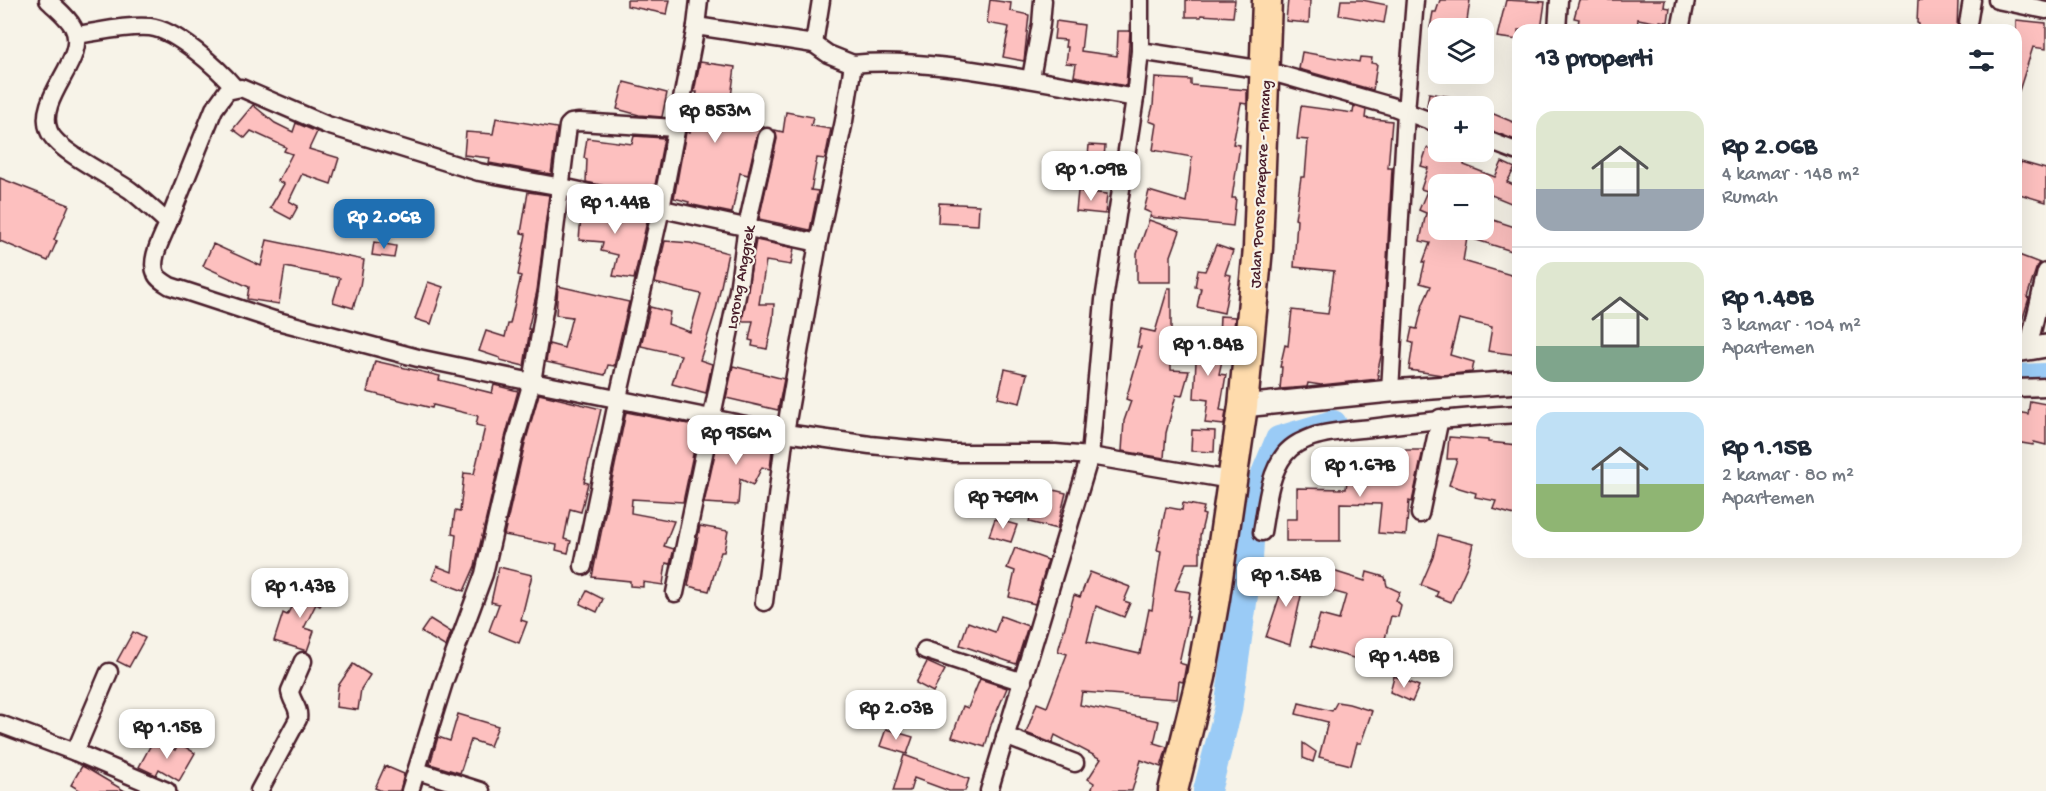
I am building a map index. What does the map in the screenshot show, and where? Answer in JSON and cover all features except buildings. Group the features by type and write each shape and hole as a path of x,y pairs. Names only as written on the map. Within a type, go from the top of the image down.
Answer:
{"highway":[{"name":"Jalan Poros Parepare - Pinrang","path":"1173,791 1201,676 1215,598 1243,406 1258,248 1267,0"}],"street":[{"path":"48,0 73,27 76,35 76,45 71,61 53,95 47,117 48,129 54,140 64,149 129,189 168,223"},
{"path":"583,566 660,209 696,26 699,0"},
{"path":"814,44 820,0"},
{"path":"1031,78 1044,0"},
{"path":"989,791 1090,456 1104,300 1135,98 1140,51 1140,0"},
{"path":"1390,391 1414,0"},
{"path":"1557,24 1559,0"},
{"path":"1681,24 1686,0"},
{"path":"1968,24 1972,0"},
{"path":"1997,0 2046,10"},
{"path":"696,26 814,44 828,54 853,64 903,63 1031,78 1135,98"},
{"path":"76,35 126,28 148,27 161,30 169,33 214,66 235,88"},
{"path":"1140,51 1264,70 1391,106 1428,120"},
{"path":"764,602 785,433 818,243 844,121 853,64"},
{"path":"818,243 562,187 479,172 327,125 276,105 251,91 235,88 227,91 214,109 154,261 156,275 170,286 296,326 418,358 532,382 785,433 921,452 1055,453 1090,456 1231,480"},
{"path":"410,791 444,682 484,574 515,440 532,382 548,293 567,130 571,123 579,122 676,128"},
{"name":"Lorong Anggrek","path":"675,593 738,291 747,226 767,136"},
{"path":"1494,144 1512,150"},
{"path":"2030,349 2046,272"},
{"path":"1243,406 1390,391 1512,382"},
{"path":"2022,383 2046,387"},
{"path":"1262,532 1270,487 1277,466 1287,452 1297,444 1314,436 1440,418 1512,414"},
{"path":"1420,514 1440,418"},
{"path":"925,650 1023,682"},
{"path":"259,791 298,719 298,708 290,691 303,661"},
{"path":"75,752 109,672"},
{"path":"0,724 75,752 167,791"},
{"path":"1005,736 1075,763"},
{"path":"418,771 481,791"}],"waterway":[{"path":"2022,378 2046,377"},
{"path":"1207,791 1228,710 1249,559 1252,505 1279,440 1333,424"}]}
